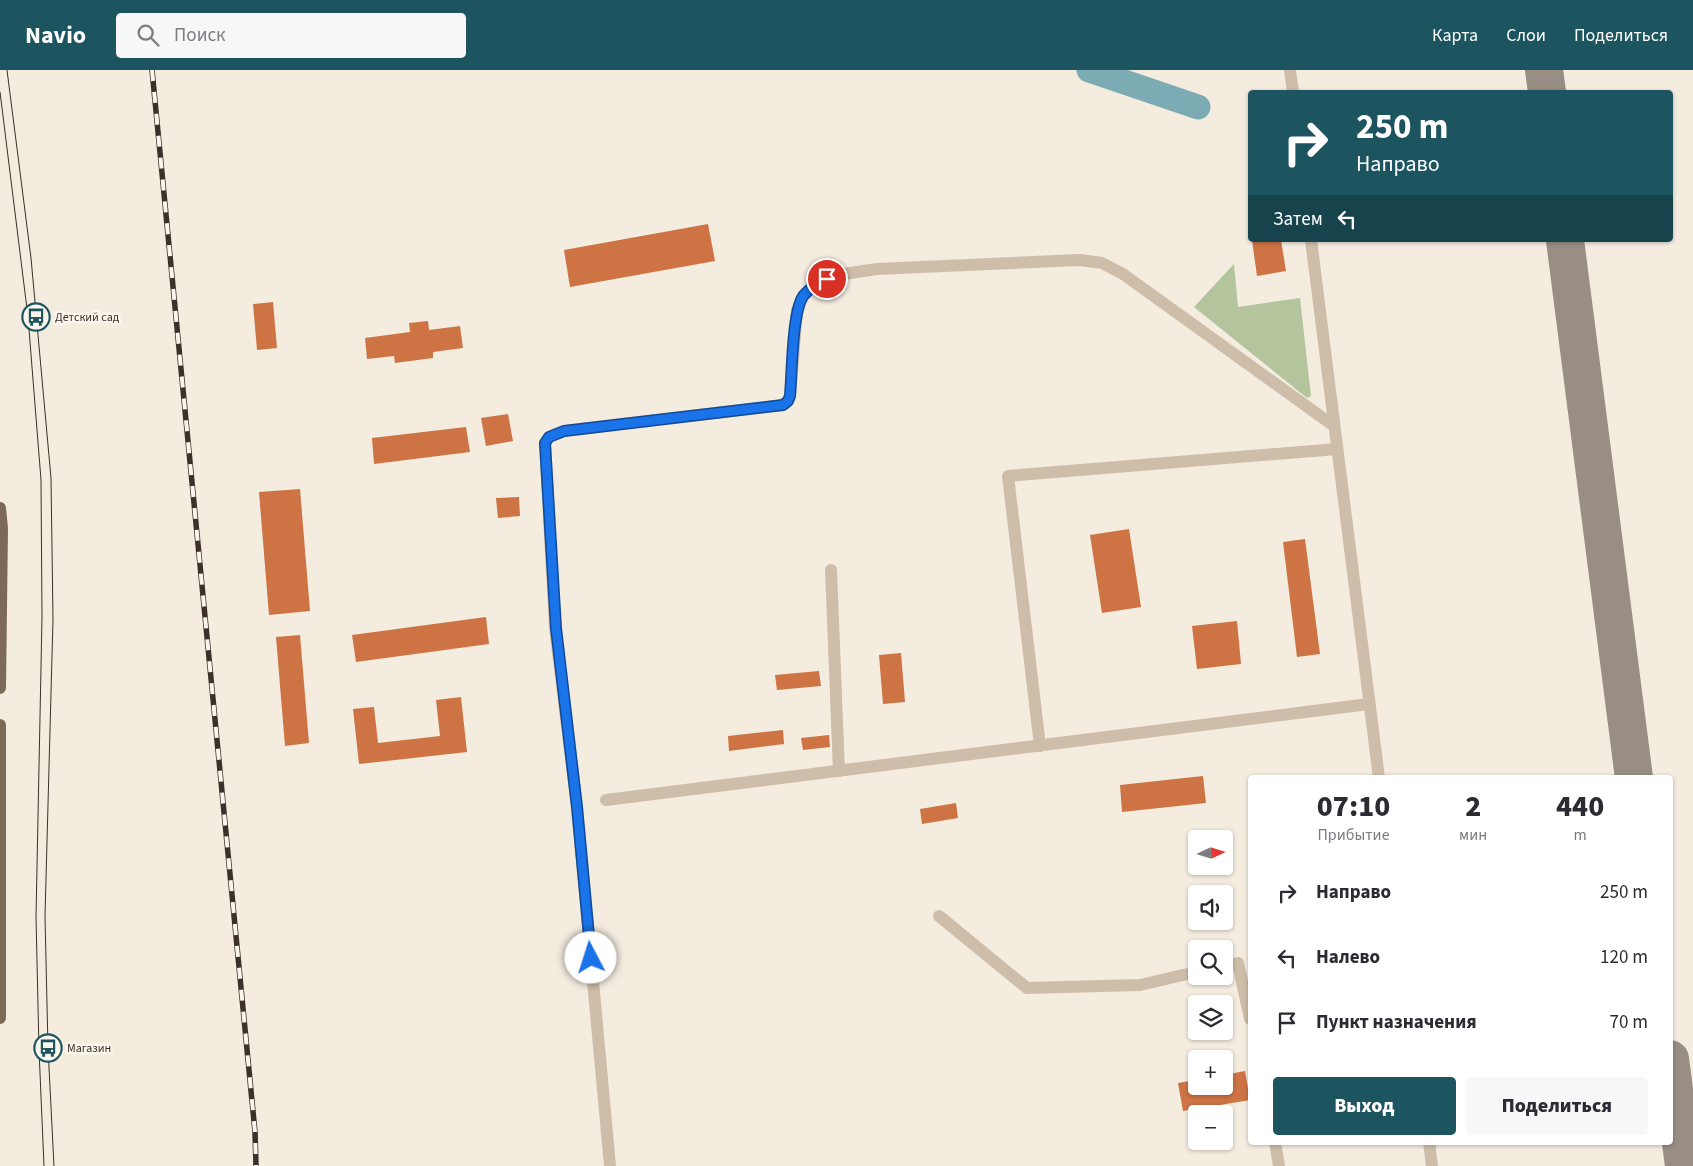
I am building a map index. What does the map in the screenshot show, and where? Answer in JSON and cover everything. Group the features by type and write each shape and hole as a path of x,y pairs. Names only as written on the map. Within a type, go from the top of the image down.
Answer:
{"main road":[{"path":"0,508 0,688"},
{"path":"0,725 0,1018"}],"lane":[{"path":"1290,70 1293,90"},
{"path":"1311,242 1379,775"},
{"path":"610,1166 577,807 556,628 545,443 549,437 564,431 783,405 790,396 797,310 803,296 816,284 837,275 877,269 1080,260 1102,263 1123,274 1334,426"},
{"path":"1040,746 1008,476 1337,449"},
{"path":"831,570 839,771"},
{"path":"606,800 1369,704"},
{"path":"939,916 1027,988 1140,985 1188,974"},
{"path":"1233,964 1238,963 1248,1010"},
{"path":"1276,1145 1279,1166"},
{"path":"1429,1145 1432,1166"}],"green space":[{"path":"1234,264 1238,307 1300,298 1311,396 1307,398 1194,307"}],"building":[{"path":"708,224 715,261 570,287 564,250"},
{"path":"1252,242 1281,242 1286,271 1257,276"},
{"path":"273,302 277,348 257,350 253,304"},
{"path":"428,321 429,330 460,326 463,348 433,352 433,358 395,363 394,356 367,359 365,338 410,332 409,323"},
{"path":"508,414 513,441 486,446 481,418"},
{"path":"466,427 470,452 374,464 372,438"},
{"path":"300,489 310,611 269,615 259,492"},
{"path":"519,497 520,516 498,518 496,498"},
{"path":"1129,529 1141,607 1102,613 1090,535"},
{"path":"1305,539 1320,654 1297,657 1283,542"},
{"path":"486,617 489,644 356,662 352,635"},
{"path":"1237,621 1241,664 1197,669 1192,626"},
{"path":"300,635 309,743 285,746 276,637"},
{"path":"901,653 905,702 883,704 879,655"},
{"path":"819,671 821,686 777,690 775,675"},
{"path":"461,697 467,752 359,764 353,709 374,707 378,743 440,736 436,700"},
{"path":"783,730 784,744 729,751 728,736"},
{"path":"829,735 830,747 803,750 801,738"},
{"path":"1203,776 1206,803 1122,812 1120,785"},
{"path":"956,803 958,818 922,824 920,809"},
{"path":"1245,1071 1248,1100 1220,1105 1188,1105 1188,1110 1183,1111 1178,1083 1188,1081 1188,1095 1233,1095 1233,1073"}],"waterway":[{"path":"1089,70 1198,107"}],"taxiway":[{"path":"1544,70 1547,90"},
{"path":"1565,242 1634,775"},
{"path":"1673,1082 1684,1166"}],"tram line":[{"path":"7,70 31,258 51,478 53,619 45,916 48,1048 54,1166"},
{"path":"0,92 28,317 41,480 42,617 36,917 44,1166"}],"railway":[{"path":"152,70 255,1132 256,1166"}],"place":[{"name":"Детский сад","path":"36,317"},
{"name":"Магазин","path":"48,1048"}],"route":[{"path":"591,958 577,807 556,628 545,443 555,433 564,431 783,405 790,396 797,310 803,296 816,284 827,279"}]}
